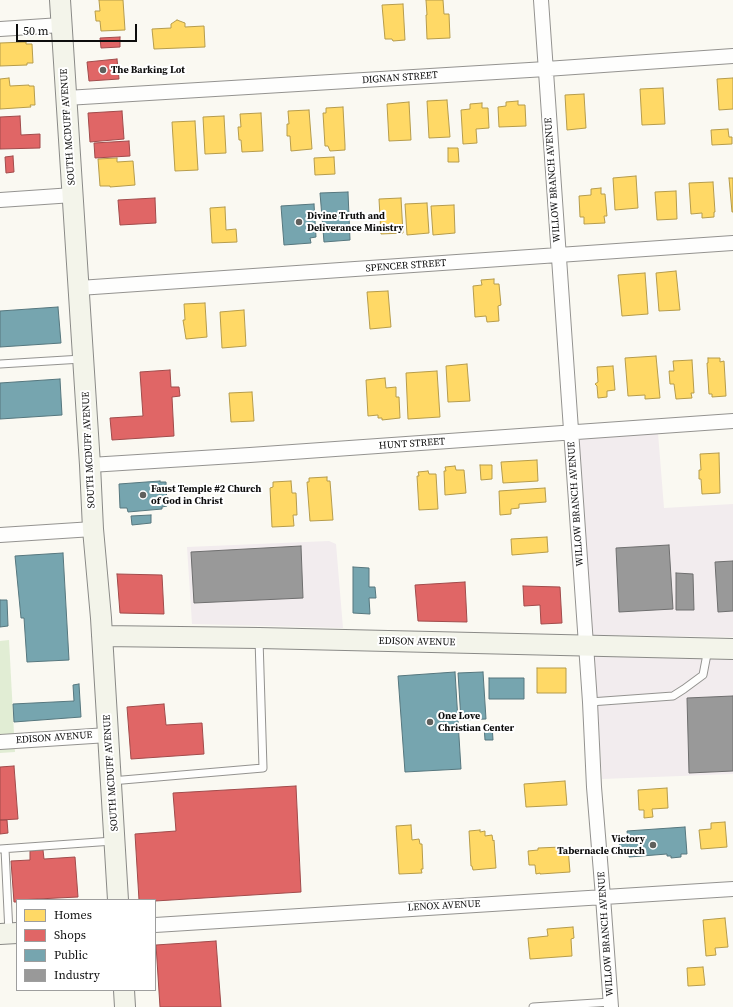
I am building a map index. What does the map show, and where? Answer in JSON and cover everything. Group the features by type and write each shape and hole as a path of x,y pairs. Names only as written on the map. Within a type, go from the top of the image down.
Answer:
{"main road":[{"name":"SOUTH MCDUFF AVENUE","path":"60,0 118,899"},
{"name":"EDISON AVENUE","path":"102,636 258,638 733,649"},
{"path":"124,991 125,1007"}],"street":[{"name":"WILLOW BRANCH AVENUE","path":"541,0 590,702 594,787 604,897 611,1005"},
{"path":"0,29 61,25"},
{"name":"DIGNAN STREET","path":"66,98 546,69 733,56"},
{"path":"0,200 73,195"},
{"name":"SPENCER STREET","path":"79,288 733,243"},
{"name":"HUNT STREET","path":"90,465 250,456 733,421"},
{"path":"0,535 93,529"},
{"name":"EDISON AVENUE","path":"0,742 27,745 108,735"},
{"name":"LENOX AVENUE","path":"156,925 733,889"}],"lane":[{"path":"0,364 83,359"},
{"path":"111,781 263,768 258,638"},
{"path":"590,702 673,696 684,690 703,675 708,649"},
{"path":"9,933 2,849 115,840"},
{"path":"532,1007 611,1005"}],"shaded area":[{"path":"658,433 664,508 733,504 733,637 592,635 578,439"},
{"path":"329,541 336,544 343,628 192,624 187,547"},
{"path":"594,654 733,658 733,774 602,779"}],"green space":[{"path":"9,640 15,752 0,753 0,641"}],"building: Homes":[{"path":"99,0 123,0 125,30 101,31 100,21 96,21 95,11 100,11"},
{"path":"426,0 443,0 444,14 449,14 450,38 427,39"},
{"path":"403,4 405,40 393,41 392,39 385,39 382,5"},
{"path":"177,20 185,23 185,27 204,26 205,47 154,49 152,29 171,28 171,24"},
{"path":"26,42 26,44 32,44 33,63 27,63 27,65 0,66 0,43"},
{"path":"9,78 10,86 34,86 35,105 30,105 31,107 0,109 0,79"},
{"path":"733,78 733,109 719,110 717,79"},
{"path":"663,88 665,124 642,125 640,89"},
{"path":"584,94 586,128 567,130 565,95"},
{"path":"447,100 450,137 429,138 427,101"},
{"path":"518,101 518,105 525,105 526,126 499,127 498,107 506,106 506,102"},
{"path":"409,102 411,140 389,141 387,104"},
{"path":"482,103 482,108 488,108 489,128 476,129 477,143 463,144 461,110 470,109 470,104"},
{"path":"343,107 345,150 330,151 328,146 325,146 323,113 326,113 326,108"},
{"path":"309,110 312,149 291,151 290,136 287,136 287,124 289,124 288,111"},
{"path":"261,113 263,151 242,152 238,127 241,127 240,114"},
{"path":"224,116 226,153 205,154 203,117"},
{"path":"195,121 198,170 175,171 172,122"},
{"path":"728,129 729,137 732,137 732,144 712,145 711,130"},
{"path":"448,148 458,148 459,162 448,162"},
{"path":"334,157 335,174 315,175 314,158"},
{"path":"117,158 117,162 133,161 135,185 110,187 100,186 98,159"},
{"path":"636,176 638,208 615,210 613,178"},
{"path":"729,178 733,178 733,212 732,212"},
{"path":"713,182 714,217 702,218 702,213 691,214 689,183"},
{"path":"601,188 601,194 605,194 607,216 604,216 605,223 584,224 584,217 580,217 579,196 591,195 591,189"},
{"path":"676,191 677,219 657,220 655,192"},
{"path":"401,198 403,233 381,234 379,199"},
{"path":"427,203 429,233 407,235 405,204"},
{"path":"454,205 455,233 433,235 431,206"},
{"path":"225,207 226,230 236,229 237,242 212,243 210,208"},
{"path":"676,271 680,310 659,311 656,273"},
{"path":"645,273 648,314 622,316 618,275"},
{"path":"494,279 494,284 499,284 501,305 498,306 499,321 487,322 486,316 475,317 473,286 482,285 481,280"},
{"path":"388,291 391,327 370,329 367,292"},
{"path":"205,303 207,337 186,339 183,320 185,320 184,304"},
{"path":"244,310 246,346 222,348 220,312"},
{"path":"656,356 660,398 645,399 645,395 628,396 625,358"},
{"path":"708,358 720,358 720,362 724,361 726,396 712,397 712,394 709,394"},
{"path":"692,360 694,393 691,393 692,398 676,399 674,384 670,384 669,371 674,371 673,361"},
{"path":"467,364 470,401 448,402 446,366"},
{"path":"613,366 615,390 607,391 607,397 598,398 597,386 595,384 598,382 597,367"},
{"path":"437,371 440,417 408,419 406,373"},
{"path":"385,378 386,388 396,387 396,397 399,397 400,418 382,420 382,418 378,418 378,415 368,416 366,380"},
{"path":"252,392 254,421 231,422 229,393"},
{"path":"719,453 720,493 702,494 701,479 699,479 699,470 701,470 700,454"},
{"path":"537,460 538,481 503,483 501,462"},
{"path":"480,465 492,465 492,479 481,480"},
{"path":"455,466 456,470 464,470 466,493 445,495 445,467"},
{"path":"428,471 429,474 436,474 438,509 419,510 417,476 419,476 418,472"},
{"path":"327,477 327,481 330,481 333,520 310,521 307,482 309,482 309,478"},
{"path":"291,481 292,493 296,493 297,515 293,515 294,526 272,527 270,488 273,487 273,482"},
{"path":"545,488 546,502 519,504 519,508 511,509 511,514 500,515 499,491"},
{"path":"547,537 548,552 512,555 511,539"},
{"path":"537,668 566,668 566,693 537,693"},
{"path":"565,781 567,805 526,807 524,784"},
{"path":"667,788 668,808 652,809 653,817 644,818 644,810 639,810 638,790"},
{"path":"725,822 727,847 701,849 699,830 711,829 711,823"},
{"path":"411,825 412,840 419,839 420,844 422,844 423,869 421,869 422,873 399,874 396,826"},
{"path":"480,830 480,832 485,831 485,836 492,835 493,841 494,840 496,868 473,870 471,866 469,831"},
{"path":"538,848 568,848 570,872 536,874 535,865 529,865 528,851 538,850"},
{"path":"725,918 728,947 715,948 716,955 706,956 703,920"},
{"path":"573,927 574,938 571,939 572,956 530,959 528,938 548,936 547,929"},
{"path":"703,967 705,985 688,986 687,968"}],"building: Shops":[{"path":"120,37 120,47 101,48 100,38"},
{"name":"The Barking Lot","path":"117,59 119,79 89,81 87,62"},
{"path":"122,111 124,139 90,142 88,113"},
{"path":"20,116 21,135 40,134 40,148 0,149 0,117"},
{"path":"129,141 130,156 95,158 94,143"},
{"path":"13,156 14,172 6,173 5,157"},
{"path":"155,198 156,223 120,225 118,200"},
{"path":"170,370 171,387 179,387 180,396 172,397 174,436 112,440 110,418 143,416 140,372"},
{"path":"117,574 162,575 164,614 120,613"},
{"path":"465,582 467,622 418,621 415,585"},
{"path":"523,586 560,587 562,623 541,624 540,605 524,606"},
{"path":"164,704 166,725 202,723 204,754 131,759 127,707"},
{"path":"14,766 18,819 0,820 0,767"},
{"path":"296,786 301,892 156,901 156,899 139,899 135,834 176,831 173,793"},
{"path":"0,820 7,820 8,833 0,834"},
{"path":"43,850 44,859 75,857 78,897 16,899 16,902 14,902 11,861 30,860 30,851"},
{"path":"216,941 221,1007 160,1007 156,945"}],"building: Public":[{"path":"348,192 350,240 324,242 320,193"},
{"name":"Divine Truth and Deliverance Ministry","path":"314,204 316,237 310,238 311,243 284,245 281,206"},
{"path":"58,307 61,343 0,347 0,311"},
{"path":"60,379 62,415 0,419 0,383"},
{"name":"Faust Temple #2 Church of God in Christ","path":"160,481 166,482 167,506 162,507 162,509 128,512 127,508 120,508 119,484"},
{"path":"151,515 151,523 132,525 131,516"},
{"path":"63,553 69,660 27,662 24,618 21,618 15,556"},
{"path":"353,567 369,568 369,587 375,587 376,598 369,598 370,614 353,613"},
{"path":"0,600 7,600 8,626 0,627"},
{"name":"One Love Christian Center","path":"455,672 461,769 405,772 398,676"},
{"path":"483,672 486,719 461,720 458,673"},
{"path":"489,678 524,678 524,699 489,699"},
{"path":"79,684 81,717 14,722 13,704 74,701 73,685"},
{"path":"492,725 493,740 485,740 484,726"},
{"name":"Victory Tabernacle Church","path":"685,827 687,854 681,854 681,857 671,858 671,856 667,856 667,854 629,857 629,849 620,849 619,841 628,840 627,831"}],"building: Industry":[{"path":"669,545 673,609 619,612 616,548"},
{"path":"301,546 303,598 194,603 191,552"},
{"path":"733,561 733,611 718,612 715,562"},
{"path":"676,573 693,574 694,610 676,610"},
{"path":"733,696 733,771 689,773 687,698"}],"place":[{"name":"The Barking Lot","path":"103,70"},
{"name":"Divine Truth and Deliverance Ministry","path":"299,222"},
{"name":"Faust Temple #2 Church of God in Christ","path":"143,495"},
{"name":"One Love Christian Center","path":"430,722"},
{"name":"Victory Tabernacle Church","path":"653,845"}]}
